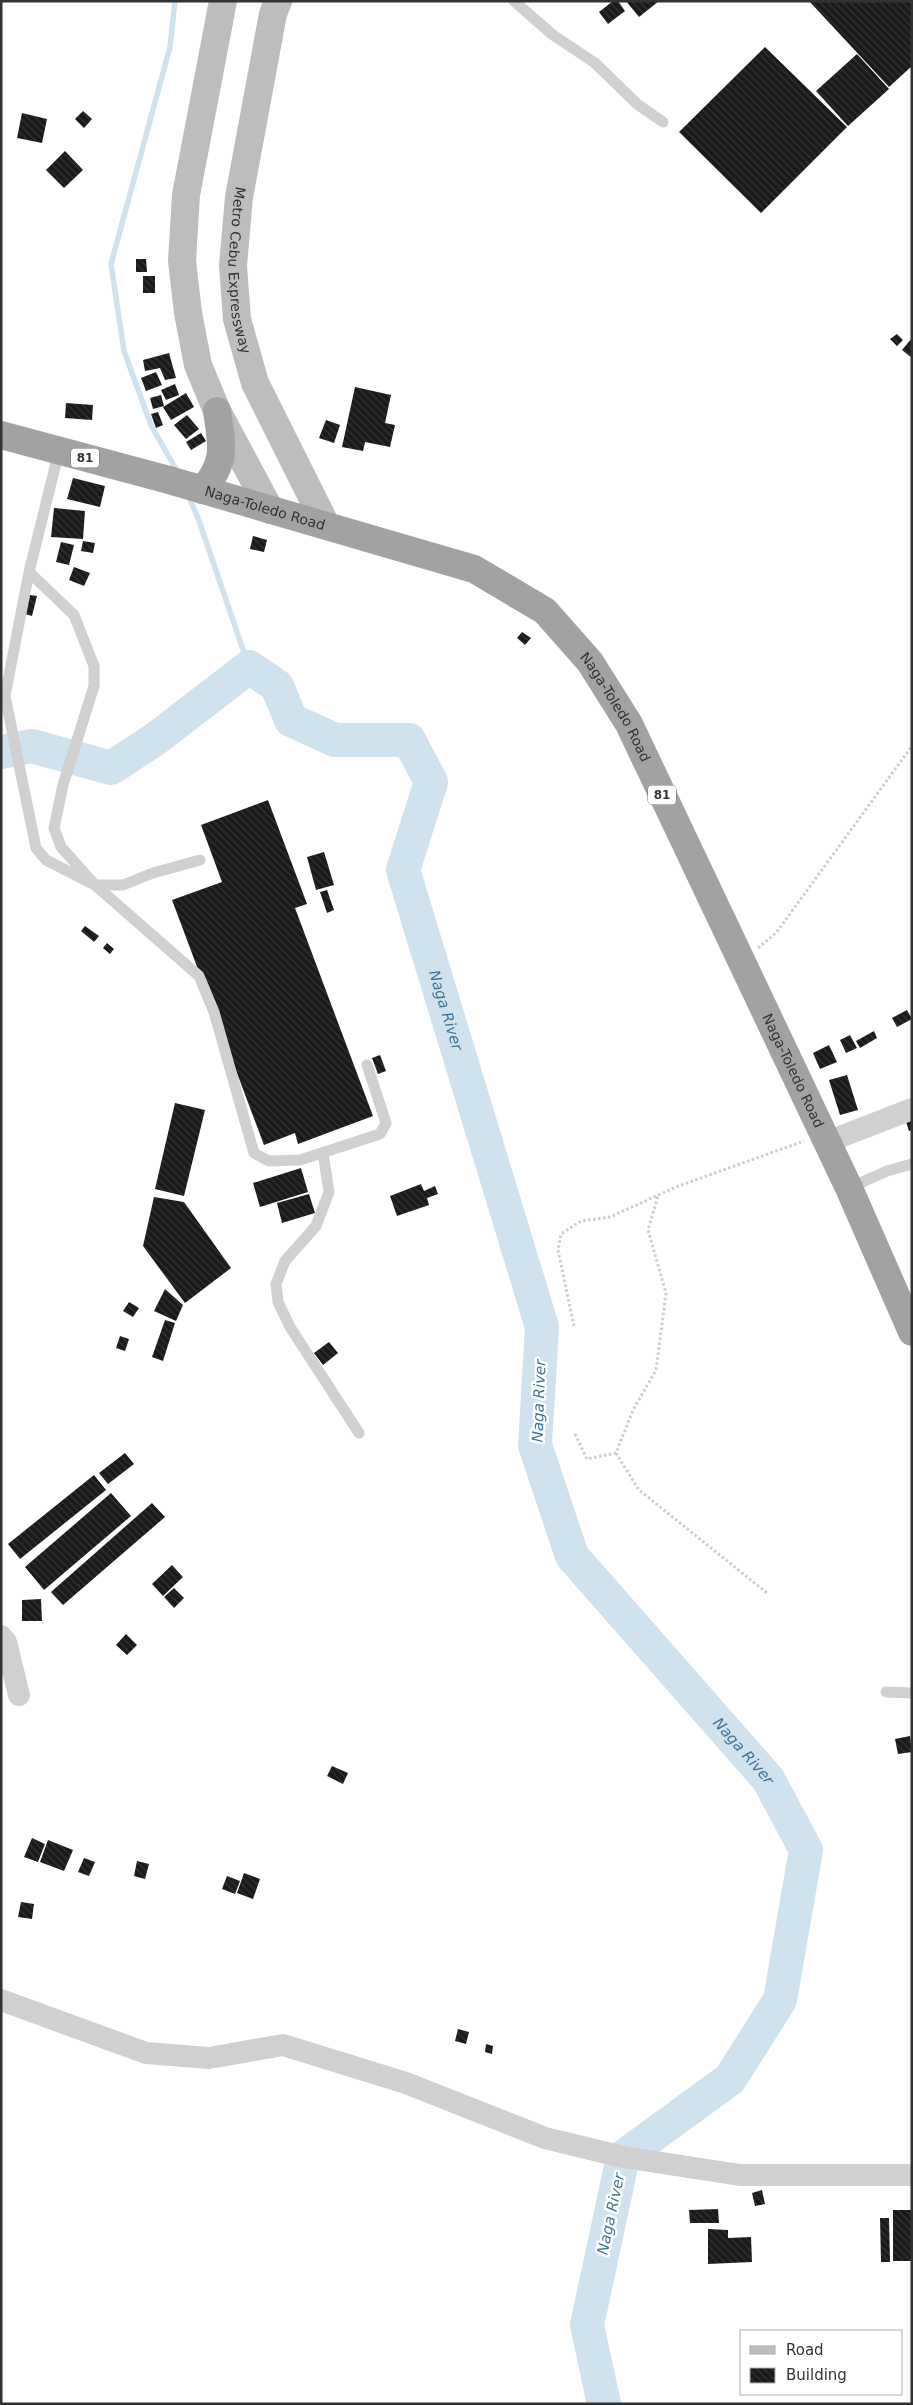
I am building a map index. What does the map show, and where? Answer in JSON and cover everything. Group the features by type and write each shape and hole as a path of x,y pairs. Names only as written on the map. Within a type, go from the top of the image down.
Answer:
{"highway":[{"path":"188,486 218,470 222,452 217,411"},
{"name":"Naga-Toledo Road","path":"1,435 326,525 474,569 545,612 590,662 628,724 849,1188 912,1332"}],"main road":[{"path":"223,1 186,195 182,261 188,313 198,365 217,411 270,510"},
{"name":"Metro Cebu Expressway","path":"278,1 273,14 239,197 233,266 237,319 256,383 326,525"}],"street":[{"path":"825,1138 912,1109"},
{"path":"1,1636 6,1642 19,1695"},
{"path":"1,2000 146,2053 209,2058 283,2046 406,2083 545,2138 623,2157 740,2174 912,2175"}],"lane":[{"path":"514,1 553,35 595,63 636,104 663,122"},
{"path":"59,451 30,572 5,696 31,835 36,848 46,860 95,885 123,886 153,873 200,860"},
{"path":"30,572 74,615 94,666 94,686 63,785 54,828 61,847 95,885 199,976 214,1012 254,1153 269,1161 285,1162 323,1153 380,1134 386,1123 368,1065"},
{"path":"323,1153 329,1192 316,1226 285,1261 276,1284 278,1302 290,1327 359,1433"},
{"path":"849,1188 887,1171 912,1164"},
{"path":"886,1692 912,1693"}],"path":[{"path":"740,962 776,933 912,746"},
{"path":"908,750 912,754"},
{"path":"574,1326 558,1250 561,1234 581,1220 610,1217 658,1195 825,1138"},
{"path":"616,1453 632,1410 656,1370 666,1293 648,1230 658,1195"},
{"path":"575,1434 587,1459 616,1453"},
{"path":"616,1453 639,1490 767,1593"}],"building":[{"path":"613,1 618,1 625,11 608,24 599,12"},
{"path":"626,1 659,1 639,17"},
{"path":"809,1 912,1 912,66 889,87"},
{"path":"765,47 847,127 761,213 679,132"},
{"path":"857,54 889,89 848,126 816,91"},
{"path":"83,111 92,119 84,128 75,119"},
{"path":"22,113 47,119 42,143 17,138"},
{"path":"65,151 83,170 64,188 46,170"},
{"path":"136,259 146,259 147,272 136,272"},
{"path":"143,276 155,276 155,293 143,293"},
{"path":"897,334 903,340 897,346 890,339"},
{"path":"912,338 912,358 902,350"},
{"path":"169,353 176,378 165,380 160,368 145,371 143,360"},
{"path":"156,372 162,385 146,391 141,378"},
{"path":"175,384 179,395 166,400 161,390"},
{"path":"355,387 391,395 385,423 395,425 390,447 365,442 363,451 342,447"},
{"path":"186,393 194,407 171,420 163,407"},
{"path":"161,395 164,406 153,409 150,398"},
{"path":"66,403 93,405 92,420 65,418"},
{"path":"158,412 163,425 156,428 151,414"},
{"path":"187,415 199,429 186,439 174,425"},
{"path":"326,420 340,425 334,443 319,438"},
{"path":"201,433 206,441 191,450 186,442"},
{"path":"73,478 105,486 100,507 67,499"},
{"path":"54,508 85,511 83,539 51,537"},
{"path":"253,536 267,540 264,552 250,549"},
{"path":"83,541 95,543 93,553 81,551"},
{"path":"61,542 74,545 69,565 56,562"},
{"path":"74,567 90,573 84,586 69,580"},
{"path":"30,595 37,596 32,616 25,614"},
{"path":"522,632 531,638 525,645 517,638"},
{"path":"268,800 307,904 295,908 373,1116 298,1144 295,1133 264,1145 172,900 222,882 201,825"},
{"path":"324,852 334,885 316,890 307,857"},
{"path":"327,890 334,910 327,913 320,892"},
{"path":"85,926 99,936 94,942 81,931"},
{"path":"107,943 114,949 110,954 103,948"},
{"path":"907,1010 912,1019 897,1027 892,1018"},
{"path":"874,1031 877,1038 860,1048 856,1041"},
{"path":"850,1035 857,1048 846,1053 840,1040"},
{"path":"829,1045 837,1062 820,1069 813,1053"},
{"path":"380,1055 386,1071 378,1074 372,1058"},
{"path":"847,1075 858,1110 840,1115 829,1080"},
{"path":"175,1103 205,1110 184,1196 155,1189"},
{"path":"912,1113 912,1130 909,1131 904,1116"},
{"path":"301,1168 308,1192 260,1207 253,1183"},
{"path":"421,1184 424,1191 435,1186 438,1194 427,1198 429,1205 397,1216 390,1196"},
{"path":"309,1194 315,1213 282,1223 277,1203"},
{"path":"154,1197 184,1202 231,1268 185,1303 143,1246"},
{"path":"165,1289 183,1305 176,1321 154,1311"},
{"path":"129,1302 139,1308 133,1317 123,1311"},
{"path":"165,1320 175,1323 163,1361 152,1357"},
{"path":"120,1336 129,1339 125,1351 116,1348"},
{"path":"329,1342 338,1353 323,1365 314,1353"},
{"path":"125,1453 134,1464 108,1484 99,1473"},
{"path":"94,1475 106,1490 20,1559 8,1544"},
{"path":"111,1493 131,1516 44,1590 25,1567"},
{"path":"152,1503 165,1517 63,1605 51,1592"},
{"path":"172,1565 183,1577 163,1596 152,1584"},
{"path":"174,1588 184,1598 174,1608 164,1597"},
{"path":"41,1599 42,1621 22,1621 22,1600"},
{"path":"126,1634 137,1645 127,1655 116,1645"},
{"path":"910,1736 912,1752 898,1754 895,1739"},
{"path":"332,1766 348,1773 343,1784 327,1776"},
{"path":"32,1838 45,1844 38,1862 24,1857"},
{"path":"48,1840 73,1850 64,1871 40,1862"},
{"path":"84,1858 95,1862 89,1876 78,1872"},
{"path":"137,1861 149,1864 145,1879 134,1876"},
{"path":"244,1873 260,1879 253,1899 237,1893"},
{"path":"227,1876 240,1881 235,1894 222,1889"},
{"path":"21,1902 34,1904 32,1919 18,1917"},
{"path":"458,2029 469,2032 466,2044 455,2041"},
{"path":"486,2044 493,2046 492,2054 485,2052"},
{"path":"762,2190 765,2204 755,2206 752,2193"},
{"path":"718,2209 719,2223 690,2223 689,2210"},
{"path":"893,2210 912,2210 912,2261 893,2261"},
{"path":"880,2218 889,2218 890,2262 881,2262"},
{"path":"708,2229 728,2230 728,2238 751,2237 752,2262 708,2264"}],"waterway":[{"path":"175,1 170,47 111,264 124,351 151,425 178,473"},
{"path":"188,495 198,518 249,667"},
{"name":"Naga River","path":"1,752 32,746 111,768 154,740 249,667 277,686 291,720 335,740 409,740 431,782 403,870 542,1327 535,1445 572,1556 768,1779 806,1850 780,2000 730,2079 623,2157 587,2325 604,2404"}]}
